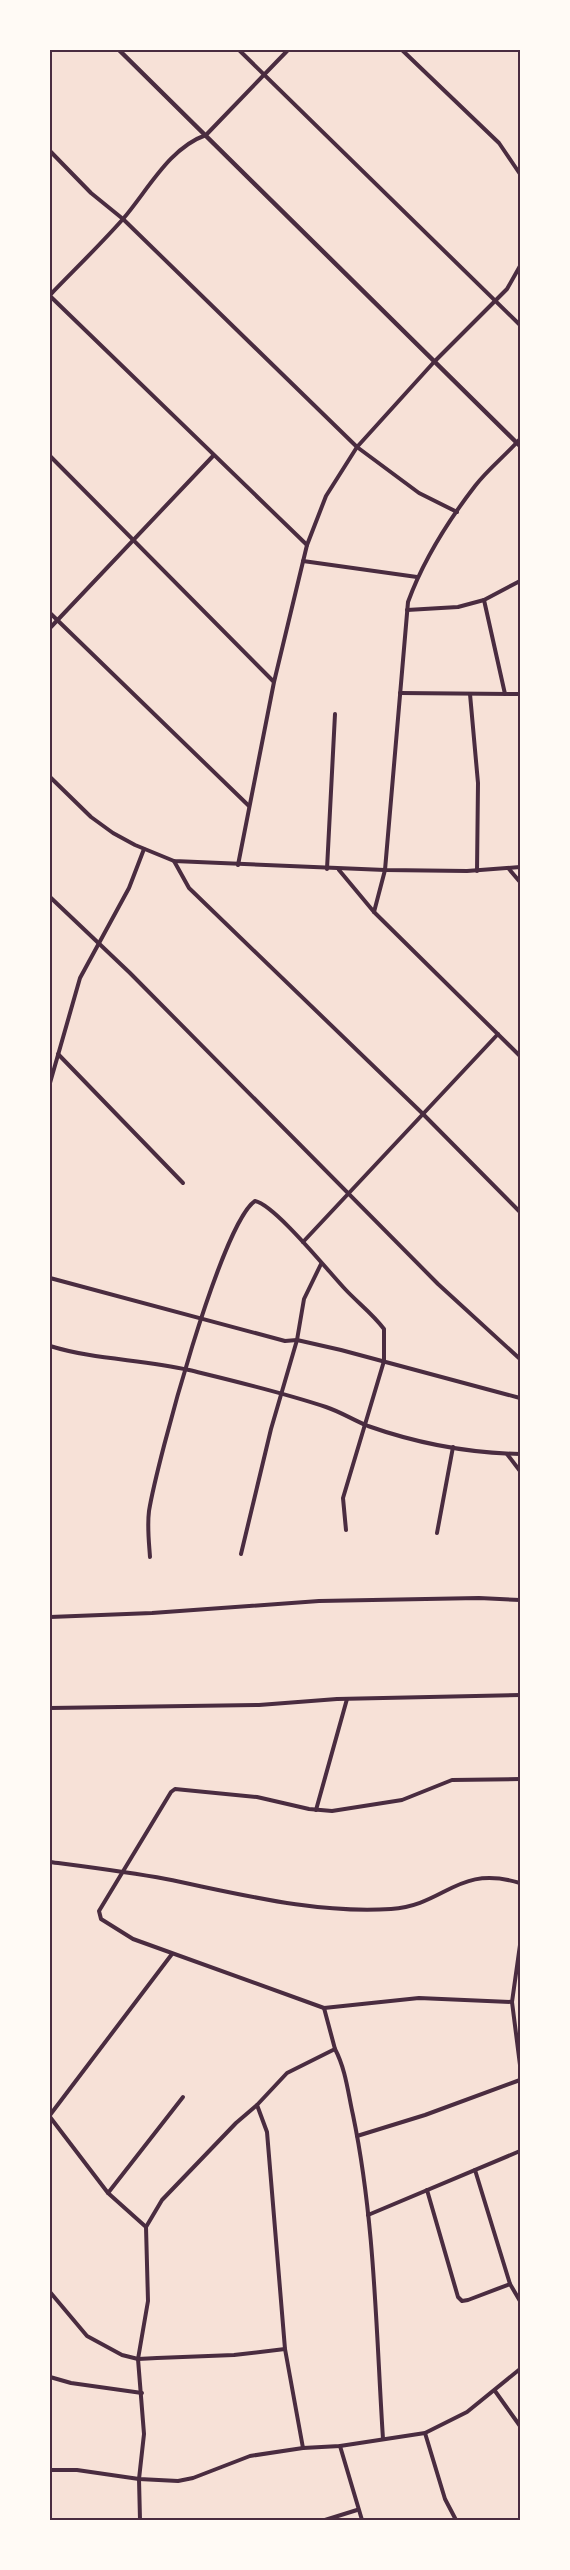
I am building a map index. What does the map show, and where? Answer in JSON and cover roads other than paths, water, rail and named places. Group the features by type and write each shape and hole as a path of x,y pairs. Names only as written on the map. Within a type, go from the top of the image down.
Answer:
{"street":[{"path":"119,50 519,443 476,485 417,577 407,610 385,870 374,912"},
{"path":"239,50 520,325"},
{"path":"288,50 206,135 189,142 160,171 123,219 50,296 307,545"},
{"path":"402,50 499,143 520,174"},
{"path":"50,151 357,447 419,493 457,512"},
{"path":"237,865 274,682 303,561 326,496 357,447 434,362 507,289 520,266"},
{"path":"50,456 274,682"},
{"path":"50,628 213,456"},
{"path":"303,561 417,577"},
{"path":"407,610 458,607 484,600 520,581"},
{"path":"484,600 505,694"},
{"path":"50,613 249,806"},
{"path":"400,693 520,694"},
{"path":"470,694 478,783 477,871"},
{"path":"327,869 335,714"},
{"path":"50,777 91,817 113,833 174,861 327,869 477,871 520,867"},
{"path":"50,1083 80,978 129,888 144,849"},
{"path":"174,861 177,871 189,888 422,1113 520,1212"},
{"path":"338,869 374,912 520,1056"},
{"path":"509,869 520,882"},
{"path":"50,897 99,943 438,1284 520,1357"},
{"path":"303,1242 498,1034"},
{"path":"57,1053 183,1183"},
{"path":"150,1557 148,1527 151,1502 186,1370 225,1249 239,1219 252,1203 259,1202 303,1242 321,1264 384,1329 384,1362 343,1498 346,1530"},
{"path":"241,1554 297,1340 304,1299 321,1264"},
{"path":"50,1278 202,1320 285,1341 297,1340 520,1398"},
{"path":"50,1346 86,1356 108,1356 186,1370 326,1407 366,1425 453,1447 520,1454"},
{"path":"437,1533 453,1447"},
{"path":"506,1454 520,1472"},
{"path":"50,1617 152,1613 319,1601 479,1598 520,1600"},
{"path":"50,1708 259,1706 347,1699 520,1695"},
{"path":"316,1810 347,1699"},
{"path":"512,2002 419,1998 324,2008 133,1939 99,1916 100,1908 121,1872 175,1789 256,1797 316,1810 345,1810 402,1800 453,1780 520,1779"},
{"path":"50,1862 121,1872 257,1898 360,1910 425,1902 450,1887 477,1878 506,1879 520,1884"},
{"path":"520,1945 512,2002 520,2065"},
{"path":"146,2227 108,2193 50,2116 172,1954"},
{"path":"324,2008 335,2049 343,2068 357,2136 368,2215 383,2439"},
{"path":"140,2520 139,2479 144,2434 138,2359 148,2301 146,2227 162,2200 287,2073 335,2049"},
{"path":"357,2136 425,2115 520,2080"},
{"path":"108,2193 183,2097"},
{"path":"257,2105 267,2132 285,2349 303,2448"},
{"path":"368,2215 520,2151"},
{"path":"475,2170 510,2284 520,2301"},
{"path":"427,2190 458,2297 462,2301 468,2300 510,2284"},
{"path":"50,2292 87,2336 122,2355 138,2359 234,2355 285,2349"},
{"path":"50,2470 77,2469 139,2479 178,2481 193,2478 250,2456 303,2448 340,2446 425,2433 467,2412 520,2369"},
{"path":"50,2377 71,2384 142,2393"},
{"path":"495,2391 520,2426"},
{"path":"425,2433 445,2499 456,2520"},
{"path":"340,2446 357,2510 362,2520"},
{"path":"325,2520 357,2510"}]}
